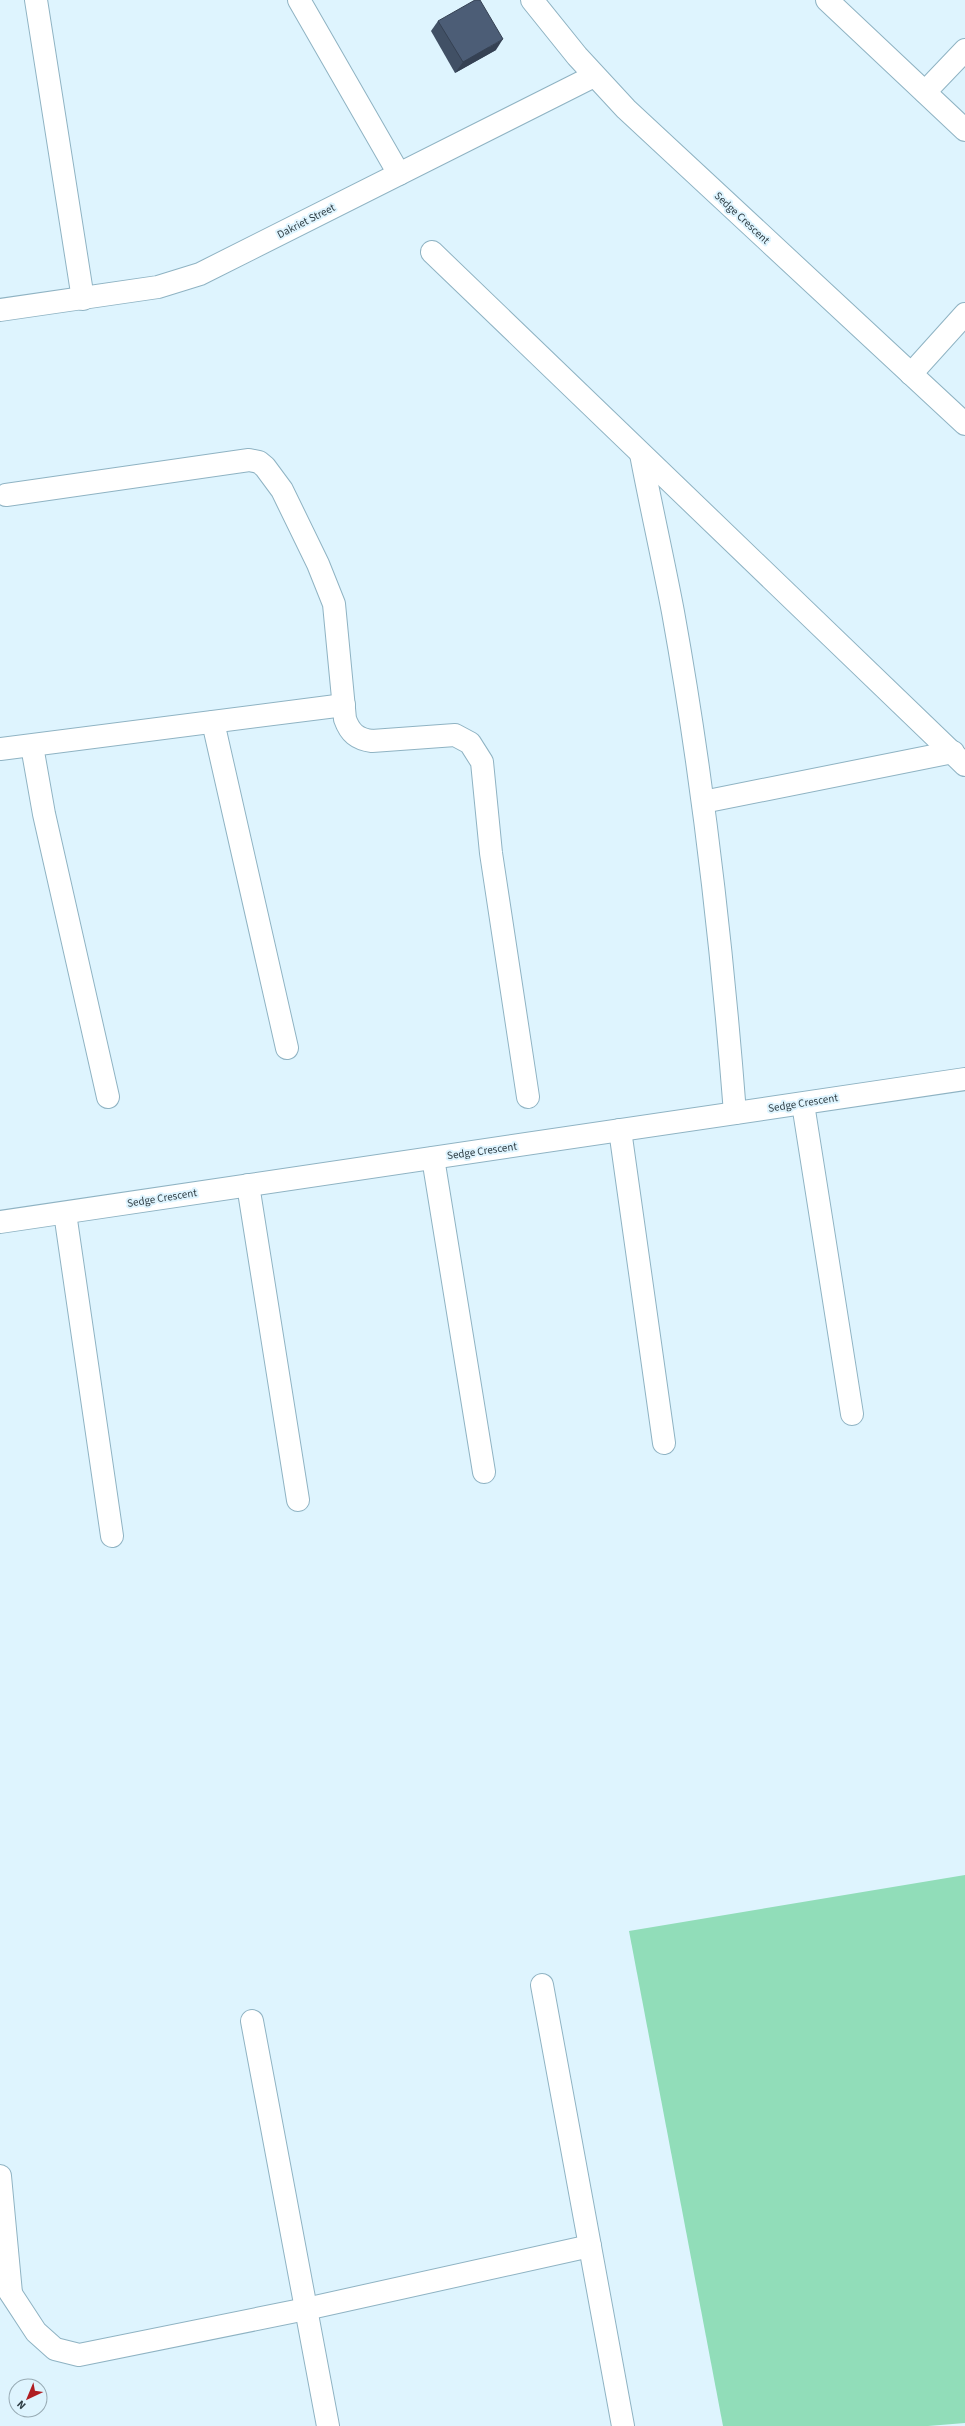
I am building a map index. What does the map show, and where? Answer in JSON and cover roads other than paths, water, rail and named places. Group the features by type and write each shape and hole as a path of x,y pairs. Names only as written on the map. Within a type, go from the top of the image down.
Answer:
{"street":[{"path":"36,0 83,299"},
{"path":"299,0 399,174"},
{"name":"Sedge Crescent","path":"532,0 594,76 701,181 965,424"},
{"path":"827,0 965,130"},
{"path":"925,92 965,50"},
{"name":"Dakriet Street","path":"0,310 158,287 200,274 594,76"},
{"path":"432,252 959,758"},
{"path":"911,374 965,314"},
{"path":"641,454 672,612 703,802 725,990 735,1113"},
{"path":"6,495 249,460 259,462 282,490 318,564 334,604 344,705 348,728 353,734 362,740 382,742 455,735 470,743 477,752 484,770 491,853 528,1097"},
{"path":"0,749 344,705"},
{"path":"213,722 287,1048"},
{"path":"32,746 44,814 108,1097"},
{"path":"703,802 959,758"},
{"name":"Sedge Crescent","path":"0,1222 965,1079"},
{"path":"803,1104 852,1414"},
{"path":"620,1130 664,1443"},
{"path":"434,1158 484,1472"},
{"path":"248,1185 298,1500"},
{"path":"66,1213 112,1536"},
{"path":"542,1985 623,2426"},
{"path":"252,2021 328,2426"},
{"path":"0,2176 5,2285 36,2332 55,2349 79,2355 306,2309 590,2246"}]}
